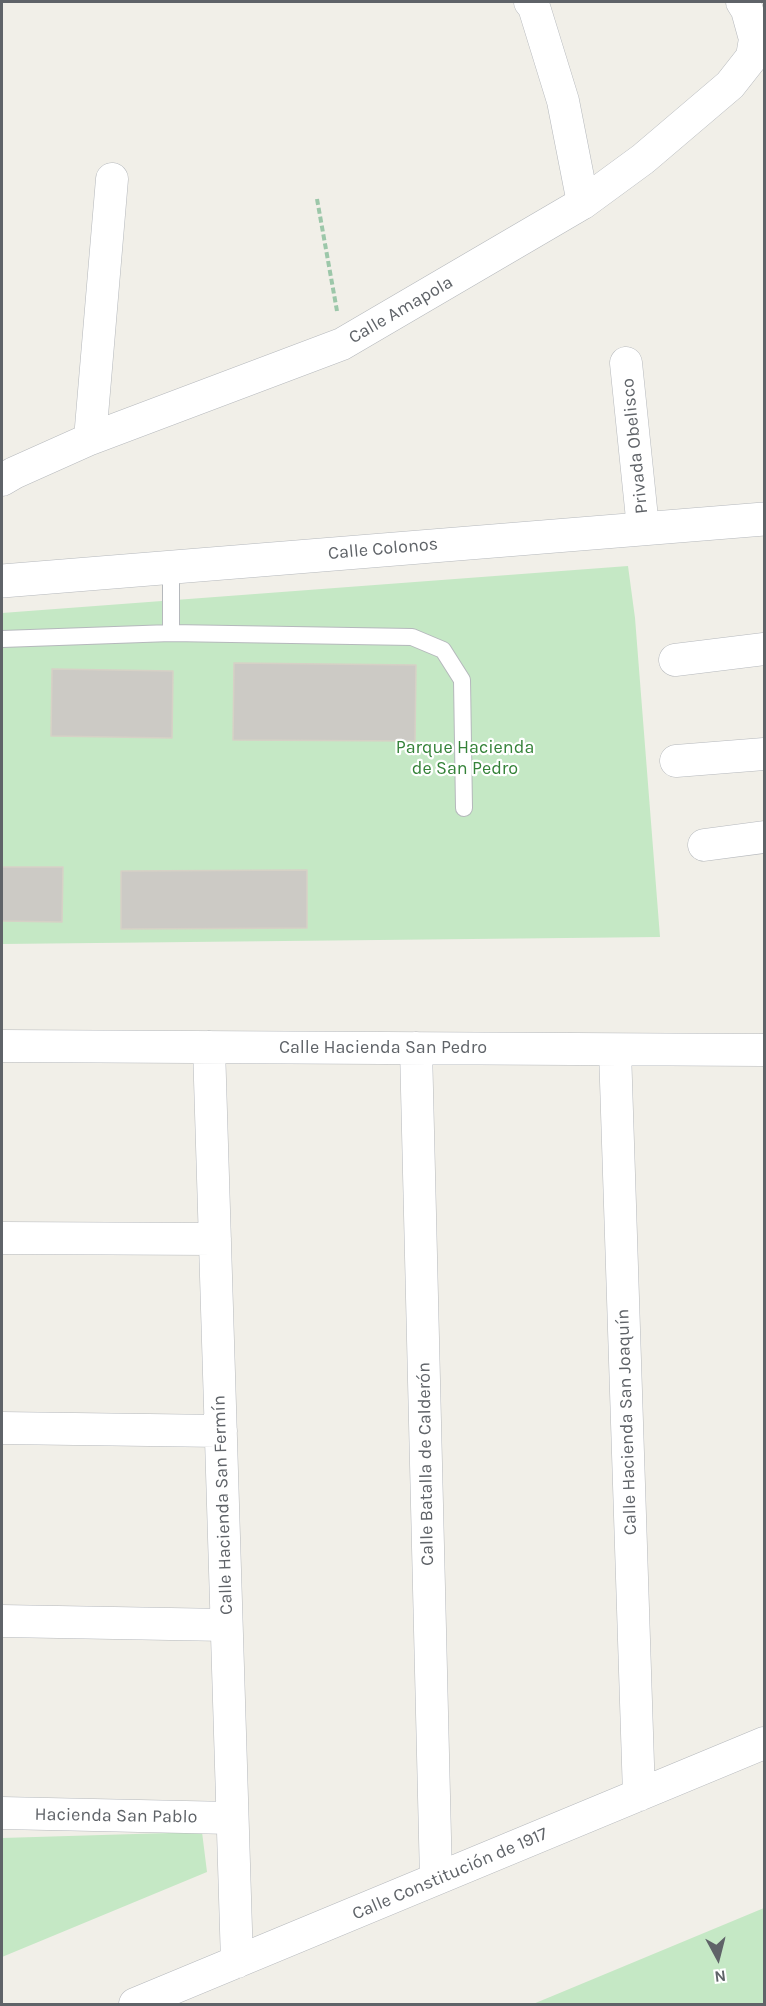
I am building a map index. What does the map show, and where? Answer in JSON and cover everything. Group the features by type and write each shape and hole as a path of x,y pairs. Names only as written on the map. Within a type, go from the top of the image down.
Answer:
{"street":[{"path":"530,2 534,8 563,101 583,203"},
{"name":"Calle Amapola","path":"2,480 90,439 342,344 583,203 643,159 730,85 752,57 755,39 750,4"},
{"path":"90,439 112,178"},
{"name":"Privada Obelisco","path":"626,363 644,528"},
{"name":"Calle Colonos","path":"2,580 765,519"},
{"path":"675,660 765,649"},
{"path":"676,761 765,754"},
{"path":"704,845 765,837"},
{"name":"Calle Hacienda San Pedro","path":"2,1046 765,1050"},
{"name":"Calle Hacienda San Fermín","path":"209,1047 237,1962"},
{"name":"Calle Batalla de Calderón","path":"416,1048 436,1879"},
{"name":"Calle Hacienda San Joaquín","path":"615,1050 639,1795"},
{"path":"2,1238 215,1239"},
{"path":"2,1428 221,1431"},
{"path":"2,1621 226,1625"},
{"name":"Calle Constitución de 1917","path":"135,2004 765,1743"},
{"name":"Hacienda San Pablo","path":"2,1813 231,1818"}],"lane":[{"path":"171,567 171,633"},
{"path":"2,639 171,633 412,637 443,650 462,680 464,808"}],"path":[{"path":"317,199 342,344"}],"green space":[{"name":"Parque Hacienda de San Pedro","path":"628,566 635,618 660,937 2,944 2,613"},
{"path":"202,1832 207,1872 2,1957 2,1838"},
{"path":"764,1908 764,2004 533,2004 550,1997"}],"building":[{"path":"234,663 416,665 415,741 233,740"},
{"path":"52,669 173,671 172,738 51,736"},
{"path":"2,867 63,867 62,922 2,921"},
{"path":"307,870 307,928 121,929 121,871"}]}
